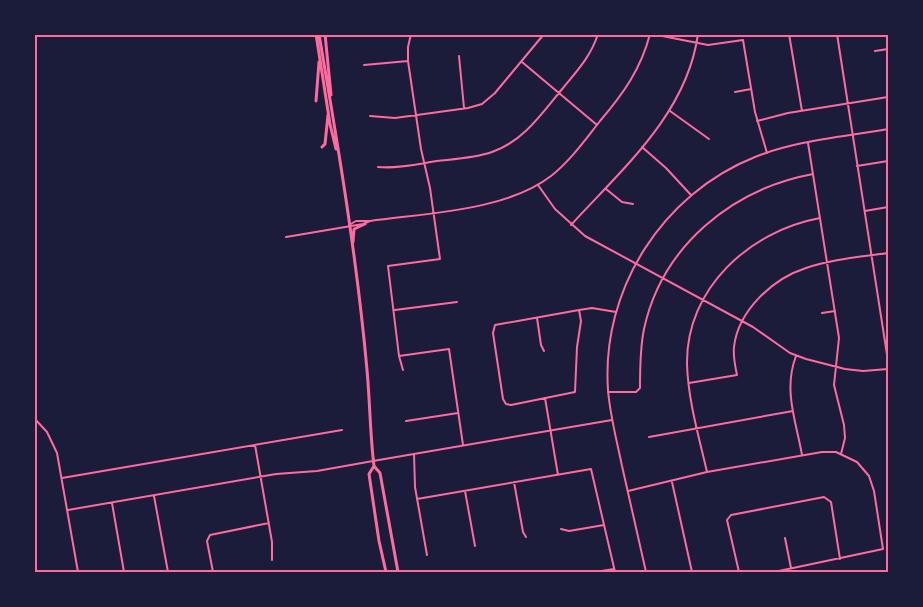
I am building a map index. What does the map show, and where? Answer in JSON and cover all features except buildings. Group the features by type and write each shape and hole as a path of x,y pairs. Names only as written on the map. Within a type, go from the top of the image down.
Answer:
{"main road":[{"path":"318,34 328,111 339,156"},
{"path":"318,34 331,99 352,243 367,370 374,463 380,473 398,573"},
{"path":"325,34 331,99"},
{"path":"316,102 320,54"},
{"path":"322,147 325,144 328,111"},
{"path":"352,243 354,229 365,224"},
{"path":"374,463 369,474 386,573"}],"street":[{"path":"403,370 399,356 388,266 440,259 408,61 411,34"},
{"path":"370,116 386,118 416,115 482,104 492,97 544,34"},
{"path":"378,167 478,156 503,148 527,131 559,93 587,58 598,34"},
{"path":"349,225 356,221 370,221 494,203 515,197 538,185 566,162 632,80 651,34 697,43 716,44 743,40 757,121 767,153"},
{"path":"571,225 606,189 670,111 688,73 698,34"},
{"path":"789,34 802,111"},
{"path":"837,34 888,362"},
{"path":"875,51 888,49"},
{"path":"459,56 464,108"},
{"path":"363,65 408,61"},
{"path":"522,62 597,125"},
{"path":"735,92 751,89"},
{"path":"757,121 888,97"},
{"path":"670,111 709,139"},
{"path":"646,573 612,420 608,392 609,352 616,312 636,264 660,227 691,195 730,169 767,153 808,143 888,129"},
{"path":"808,143 839,348 834,385 845,430 841,454"},
{"path":"641,147 666,168 691,195"},
{"path":"857,166 888,161"},
{"path":"608,392 636,392 640,388 640,361 644,329 650,308 663,278 691,239 727,208 764,187 813,174"},
{"path":"538,185 555,209 571,225 593,241 743,321 796,356 836,368 863,371 888,369"},
{"path":"606,189 622,202 633,204"},
{"path":"864,211 888,207"},
{"path":"707,472 697,428 687,363 689,339 703,300 722,273 749,247 786,227 820,218"},
{"path":"286,237 365,224 370,221"},
{"path":"689,384 737,375 734,346 743,321 759,298 779,282 805,268 888,253"},
{"path":"395,310 457,302"},
{"path":"579,310 581,321 577,347 576,390 573,394 506,404 503,399 493,329 495,325 537,318 579,310 592,308 616,312"},
{"path":"822,313 835,311"},
{"path":"537,318 544,351"},
{"path":"882,324 888,322"},
{"path":"399,356 449,349 463,446"},
{"path":"796,356 789,383 802,455"},
{"path":"545,398 558,474"},
{"path":"650,437 793,411"},
{"path":"406,421 458,413"},
{"path":"34,418 44,427 53,441 62,478 78,573"},
{"path":"68,510 261,477 374,463 612,420"},
{"path":"62,478 342,430"},
{"path":"255,445 273,547 272,560"},
{"path":"628,491 707,472 822,452 841,454 857,462 869,476 874,491 883,549 774,573"},
{"path":"414,454 417,499 427,555"},
{"path":"417,499 591,469 614,571 595,573"},
{"path":"672,481 692,573"},
{"path":"514,482 523,532 526,537"},
{"path":"465,491 476,546"},
{"path":"154,495 168,573"},
{"path":"739,573 728,520 731,514 824,497 831,502 840,559"},
{"path":"112,503 124,573"},
{"path":"213,573 207,541 211,534 269,523"},
{"path":"561,529 569,531 604,525"},
{"path":"785,538 791,569"}]}
